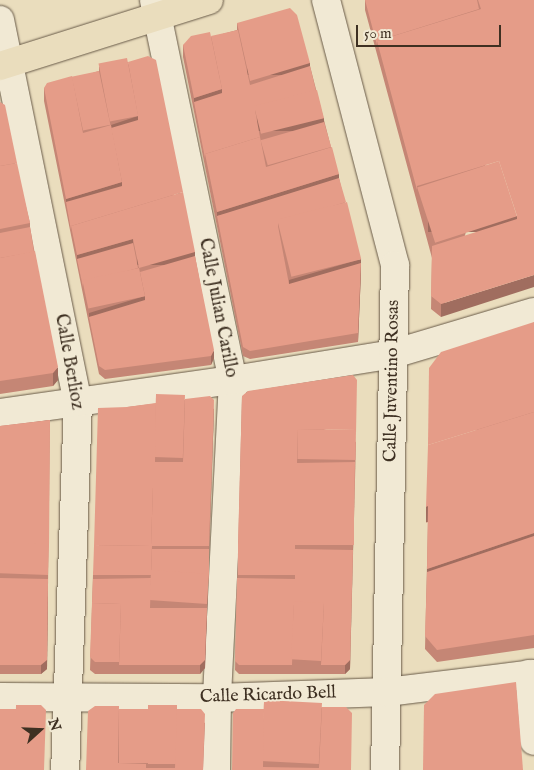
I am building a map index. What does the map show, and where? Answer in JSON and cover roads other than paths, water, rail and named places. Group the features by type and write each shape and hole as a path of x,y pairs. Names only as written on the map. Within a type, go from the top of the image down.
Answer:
{"main road":[{"path":"4,64 156,8 209,0"}],"street":[{"name":"Calle Juventino Rosas","path":"326,0 395,265 385,770"},
{"name":"Calle Julian Carillo","path":"156,8 233,380 217,698 216,770"},
{"name":"Calle Berlioz","path":"0,20 4,64 78,402 66,770"},
{"path":"0,413 233,380 393,354 534,312"},
{"path":"531,674 534,741"},
{"name":"Calle Ricardo Bell","path":"0,697 217,698 387,692 531,674"}]}
